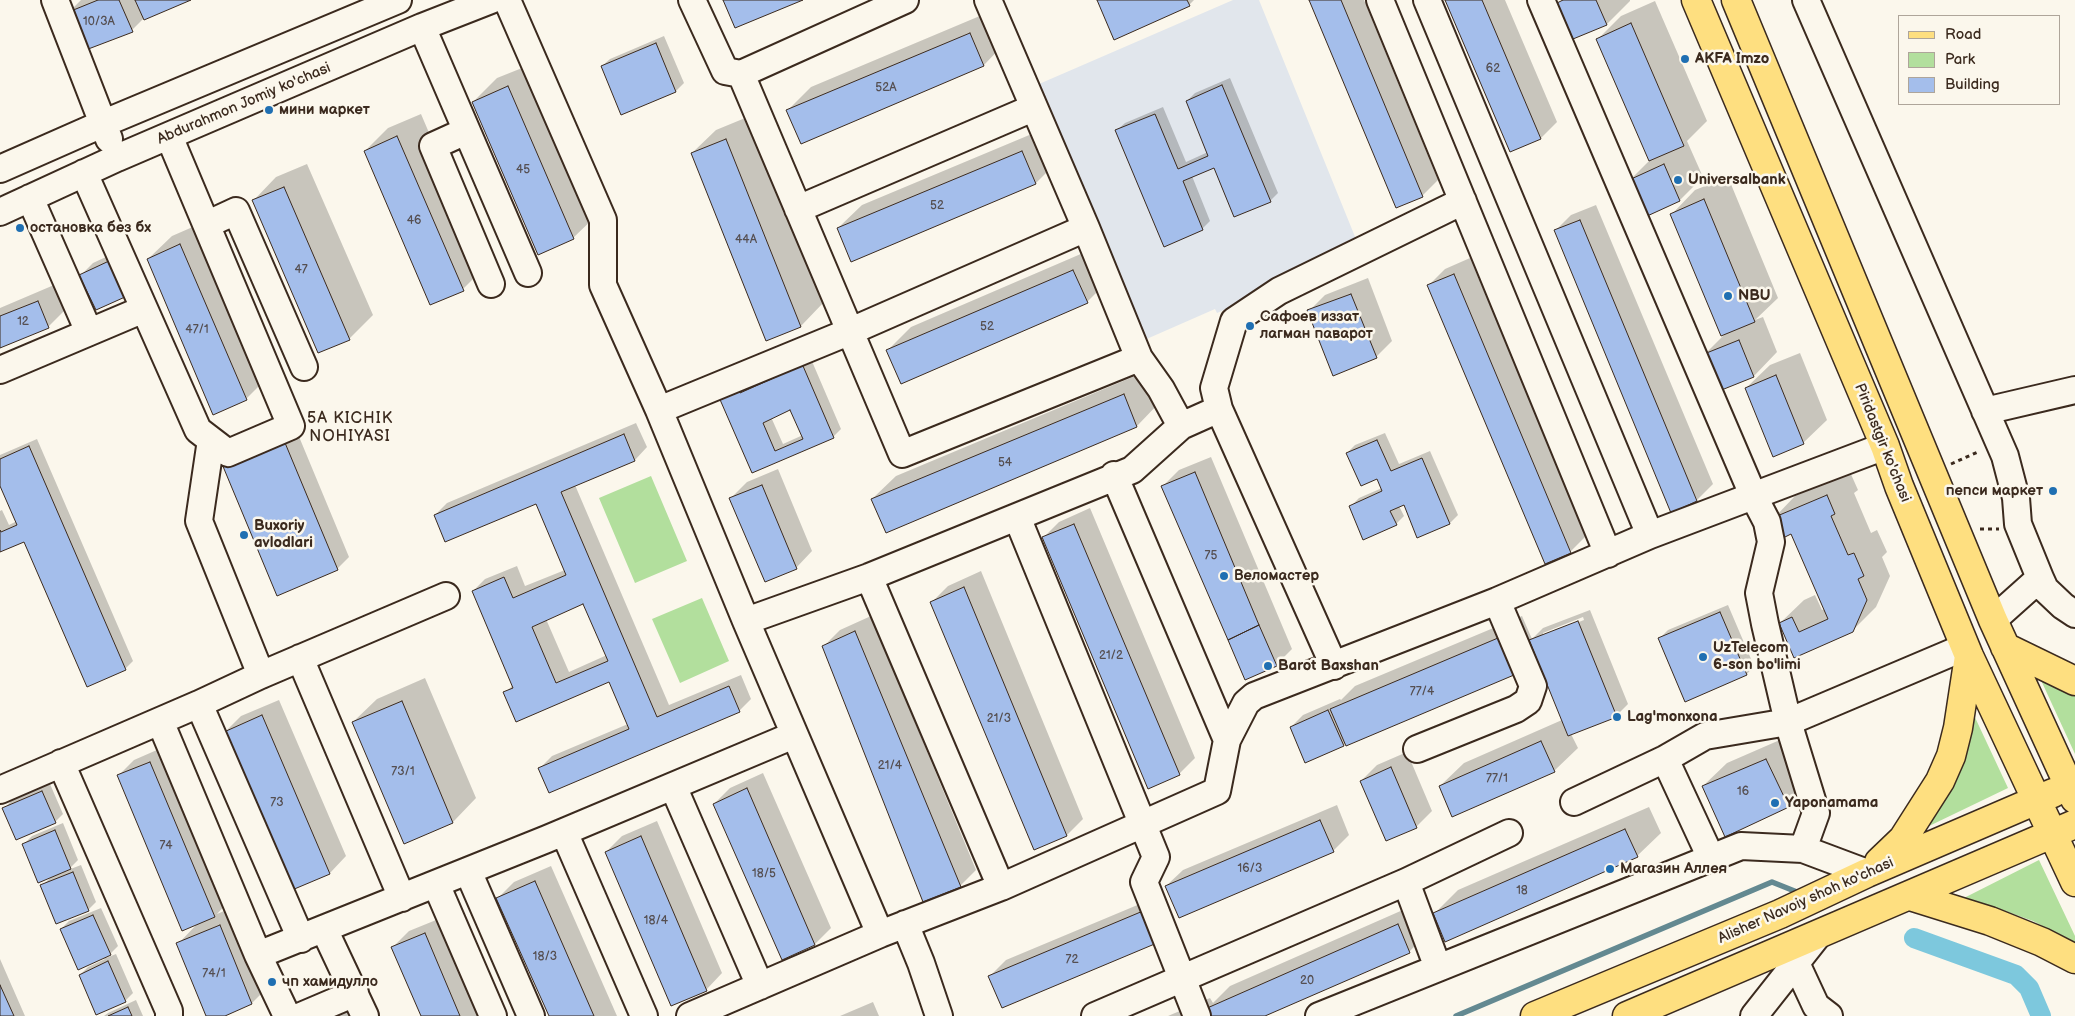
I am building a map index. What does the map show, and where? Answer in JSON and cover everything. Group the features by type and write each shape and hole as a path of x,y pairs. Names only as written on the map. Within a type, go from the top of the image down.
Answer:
{"main road":[{"name":"Piridastgir ko'chasi","path":"1696,0 1885,446 1899,486 1967,651 2036,801 2063,829 2075,882"},
{"path":"1736,0 1993,620 2073,789"},
{"path":"2005,646 2075,681"},
{"path":"1867,873 1904,839 1940,782 1951,756 1958,728 1967,651"},
{"name":"Alisher Navoiy shoh ko'chasi","path":"1536,1016 1780,914 1867,873 2036,801 2073,789"},
{"path":"1628,1016 2063,829"},
{"path":"1910,896 1990,920 2042,942 2075,959"}],"street":[{"path":"55,0 102,124 117,158"},
{"path":"0,169 102,124 398,0"},
{"name":"Abdurahmon Jomiy ko'chasi","path":"0,212 117,158 422,27 491,0"},
{"path":"507,0 603,220 603,285 659,410 794,735 880,934"},
{"path":"692,0 725,72 741,74 905,0"},
{"path":"988,0 1086,228 1139,358 1160,389 1181,426"},
{"path":"1380,0 1608,554"},
{"path":"1427,0 1650,535"},
{"path":"1541,0 1753,495 1767,522 1771,542 1759,593 1788,722 1816,813 1803,849"},
{"path":"1806,0 2005,456 2016,498 2018,524 2040,578 2045,589 2063,606 2075,614"},
{"path":"422,27 528,274"},
{"path":"741,74 902,454 1139,358"},
{"path":"798,209 1033,108"},
{"path":"466,131 433,146 491,284"},
{"path":"84,173 198,430 228,453 291,426 208,224 169,136"},
{"path":"30,198 88,332"},
{"path":"1334,666 1219,409 1214,388 1234,321 1279,291 1463,201"},
{"path":"208,224 236,212 304,367"},
{"path":"659,410 851,331 1086,228"},
{"path":"0,370 144,309"},
{"path":"1985,411 2075,390"},
{"path":"746,621 869,577 1114,475 1132,470 1181,426 1219,409"},
{"path":"211,440 199,521 262,674"},
{"path":"690,1016 880,934 1002,887 1218,791 1227,740 1246,703 1254,696 1497,601 1650,535 1885,446"},
{"path":"1114,475 1227,740"},
{"path":"1016,517 1156,857 1144,882 1197,1016"},
{"path":"869,577 1002,887"},
{"path":"1993,620 2040,578"},
{"path":"0,790 199,704 262,674 446,596"},
{"path":"1418,749 1516,709 1528,701 1533,686 1497,601"},
{"path":"1574,802 1665,759 1705,736 1788,722 1967,651"},
{"path":"300,658 402,898"},
{"path":"199,704 313,934 360,1005 301,1016"},
{"path":"160,721 258,956 287,1016"},
{"path":"258,956 564,832 794,735"},
{"path":"1665,759 1711,858"},
{"path":"61,763 169,1011 169,1016"},
{"path":"673,786 760,986"},
{"path":"564,832 644,1016"},
{"path":"1095,1016 1406,882 1509,832"},
{"path":"1319,1016 1741,846 1803,849 1867,873"},
{"path":"468,871 531,1016"},
{"path":"1406,882 1438,968"},
{"path":"436,884 493,1016"},
{"path":"905,924 939,1016"},
{"path":"1754,1016 1818,935"},
{"path":"1796,963 1815,1013"}],"path":[{"path":"1931,471 1999,442"},
{"path":"1977,520 1980,529 1994,530 2018,524"}],"shaded area":[{"path":"1233,0 1259,0 1360,249 1217,313 1215,309 1142,341 1039,84"}],"green space":[{"path":"651,476 687,561 635,583 599,498"},
{"path":"702,598 729,661 680,683 652,619"},
{"path":"2040,678 2075,695 2075,754"},
{"path":"1972,711 2008,788 1927,827"},
{"path":"2039,860 2075,936 2075,943 2033,921 1997,908 1958,901"}],"building":[{"path":"98,0 119,0 133,32 83,51 66,13"},
{"path":"135,0 191,0 144,20"},
{"path":"723,0 803,0 735,28"},
{"path":"1097,0 1187,0 1190,6 1114,40"},
{"path":"1309,0 1341,0 1423,197 1396,208"},
{"path":"1445,0 1482,0 1541,139 1510,152"},
{"path":"1563,0 1596,0 1607,25 1573,39 1557,3"},
{"path":"1631,23 1684,146 1649,161 1596,39"},
{"path":"970,33 984,66 801,144 786,110"},
{"path":"656,43 676,92 621,115 601,66"},
{"path":"1222,85 1271,202 1234,217 1214,168 1183,181 1203,230 1164,247 1115,130 1155,114 1178,169 1208,156 1186,101"},
{"path":"508,86 574,239 538,255 472,102"},
{"path":"397,136 464,291 430,305 364,151"},
{"path":"726,139 801,327 766,341 691,153"},
{"path":"1022,151 1036,184 851,262 837,228"},
{"path":"1664,164 1680,201 1645,217 1629,180"},
{"path":"284,187 350,340 318,353 252,200"},
{"path":"1704,199 1755,322 1721,336 1670,214"},
{"path":"1580,220 1697,501 1671,513 1554,230"},
{"path":"180,244 247,400 213,415 147,259"},
{"path":"109,261 125,297 96,310 79,275"},
{"path":"1073,270 1088,303 901,384 886,350"},
{"path":"1454,274 1571,553 1545,564 1427,285"},
{"path":"1351,294 1377,358 1333,376 1307,310"},
{"path":"38,301 49,328 0,348 0,316"},
{"path":"1739,340 1754,377 1719,391 1704,354"},
{"path":"800,359 834,438 752,473 718,395 737,387 740,393 778,376 775,370","holes":["790,410 803,439 775,451 763,423"]},
{"path":"1776,375 1804,444 1773,457 1745,388"},
{"path":"1124,394 1137,427 886,533 871,499"},
{"path":"624,434 635,461 561,492 657,717 729,686 740,712 549,793 538,768 629,729 609,682 516,722 503,692 513,688 472,591 504,577 513,598 566,575 536,504 445,542 434,515","holes":["583,604 608,661 556,683 532,627"]},
{"path":"283,438 338,570 277,596 222,464"},
{"path":"1377,440 1391,471 1422,458 1450,524 1417,538 1404,505 1390,511 1397,525 1363,540 1349,506 1382,491 1377,479 1361,486 1346,453"},
{"path":"29,446 126,670 87,687 24,542 0,552 0,530 1,532 17,525 0,486 0,459"},
{"path":"1195,472 1259,625 1228,640 1161,486"},
{"path":"762,485 797,569 765,582 729,498"},
{"path":"1827,495 1835,514 1831,516 1848,555 1854,553 1864,576 1858,579 1867,600 1853,632 1794,658 1779,623 1792,617 1799,632 1828,619 1791,534 1779,540 1770,519"},
{"path":"1074,524 1180,775 1148,789 1042,537"},
{"path":"964,587 1067,836 1034,850 930,602"},
{"name":"UzTelecom 6-son bo'limi","path":"1720,612 1747,675 1685,702 1658,638"},
{"path":"1578,621 1617,717 1568,736 1529,640"},
{"path":"1259,625 1277,666 1245,680 1228,640"},
{"path":"855,631 961,887 923,902 822,646"},
{"path":"1498,638 1514,675 1346,746 1330,709"},
{"path":"402,701 453,823 404,844 352,722"},
{"path":"1328,710 1344,746 1305,763 1290,727"},
{"path":"262,715 330,874 292,890 224,732"},
{"path":"1541,741 1555,772 1452,817 1439,786"},
{"path":"1766,759 1789,807 1725,837 1702,786"},
{"path":"150,762 215,917 182,931 117,775"},
{"path":"1391,767 1417,828 1386,841 1360,781"},
{"path":"747,788 815,945 782,960 713,804"},
{"path":"42,791 56,823 16,840 2,808"},
{"path":"1320,820 1334,852 1179,918 1165,886"},
{"path":"1625,829 1638,857 1445,942 1433,913"},
{"path":"55,830 71,869 38,883 22,844"},
{"path":"641,836 707,991 671,1006 605,852"},
{"path":"73,872 89,911 56,924 40,885"},
{"path":"535,881 594,1016 549,1016 496,898"},
{"path":"1143,911 1157,943 1002,1008 988,976"},
{"path":"93,915 111,955 78,970 60,929"},
{"path":"1398,924 1410,953 1265,1016 1208,1016 1205,1009"},
{"path":"220,925 252,1004 225,1016 206,1016 176,943"},
{"path":"425,933 460,1016 421,1016 391,947"},
{"path":"108,961 126,1002 96,1015 79,975"},
{"path":"0,985 14,1016 0,1016"},
{"path":"128,1007 132,1016 108,1016"}],"waterway":[{"path":"1456,1016 1772,882 1802,894"},
{"path":"1914,938 2016,975 2029,988 2041,1016"}],"place":[{"name":"AKFA Imzo","path":"1685,59"},
{"name":"мини маркет","path":"269,110"},
{"name":"Universalbank","path":"1678,180"},
{"name":"остановка без бх","path":"20,228"},
{"name":"NBU","path":"1728,296"},
{"name":"Сафоев иззат лагман паварот","path":"1250,326"},
{"name":"пепси маркет","path":"2053,491"},
{"name":"Buxoriy avlodlari","path":"244,535"},
{"name":"Веломастер","path":"1224,576"},
{"name":"UzTelecom 6-son bo'limi","path":"1703,657"},
{"name":"Barot Baxshan","path":"1268,666"},
{"name":"Lag'monxona","path":"1617,717"},
{"name":"Yaponamama","path":"1775,803"},
{"name":"Магазин Аллея","path":"1610,869"},
{"name":"чп хамидулло","path":"272,982"}],"district":[{"name":"5A KICHIK NOHIYASI","path":"350,428"}]}
